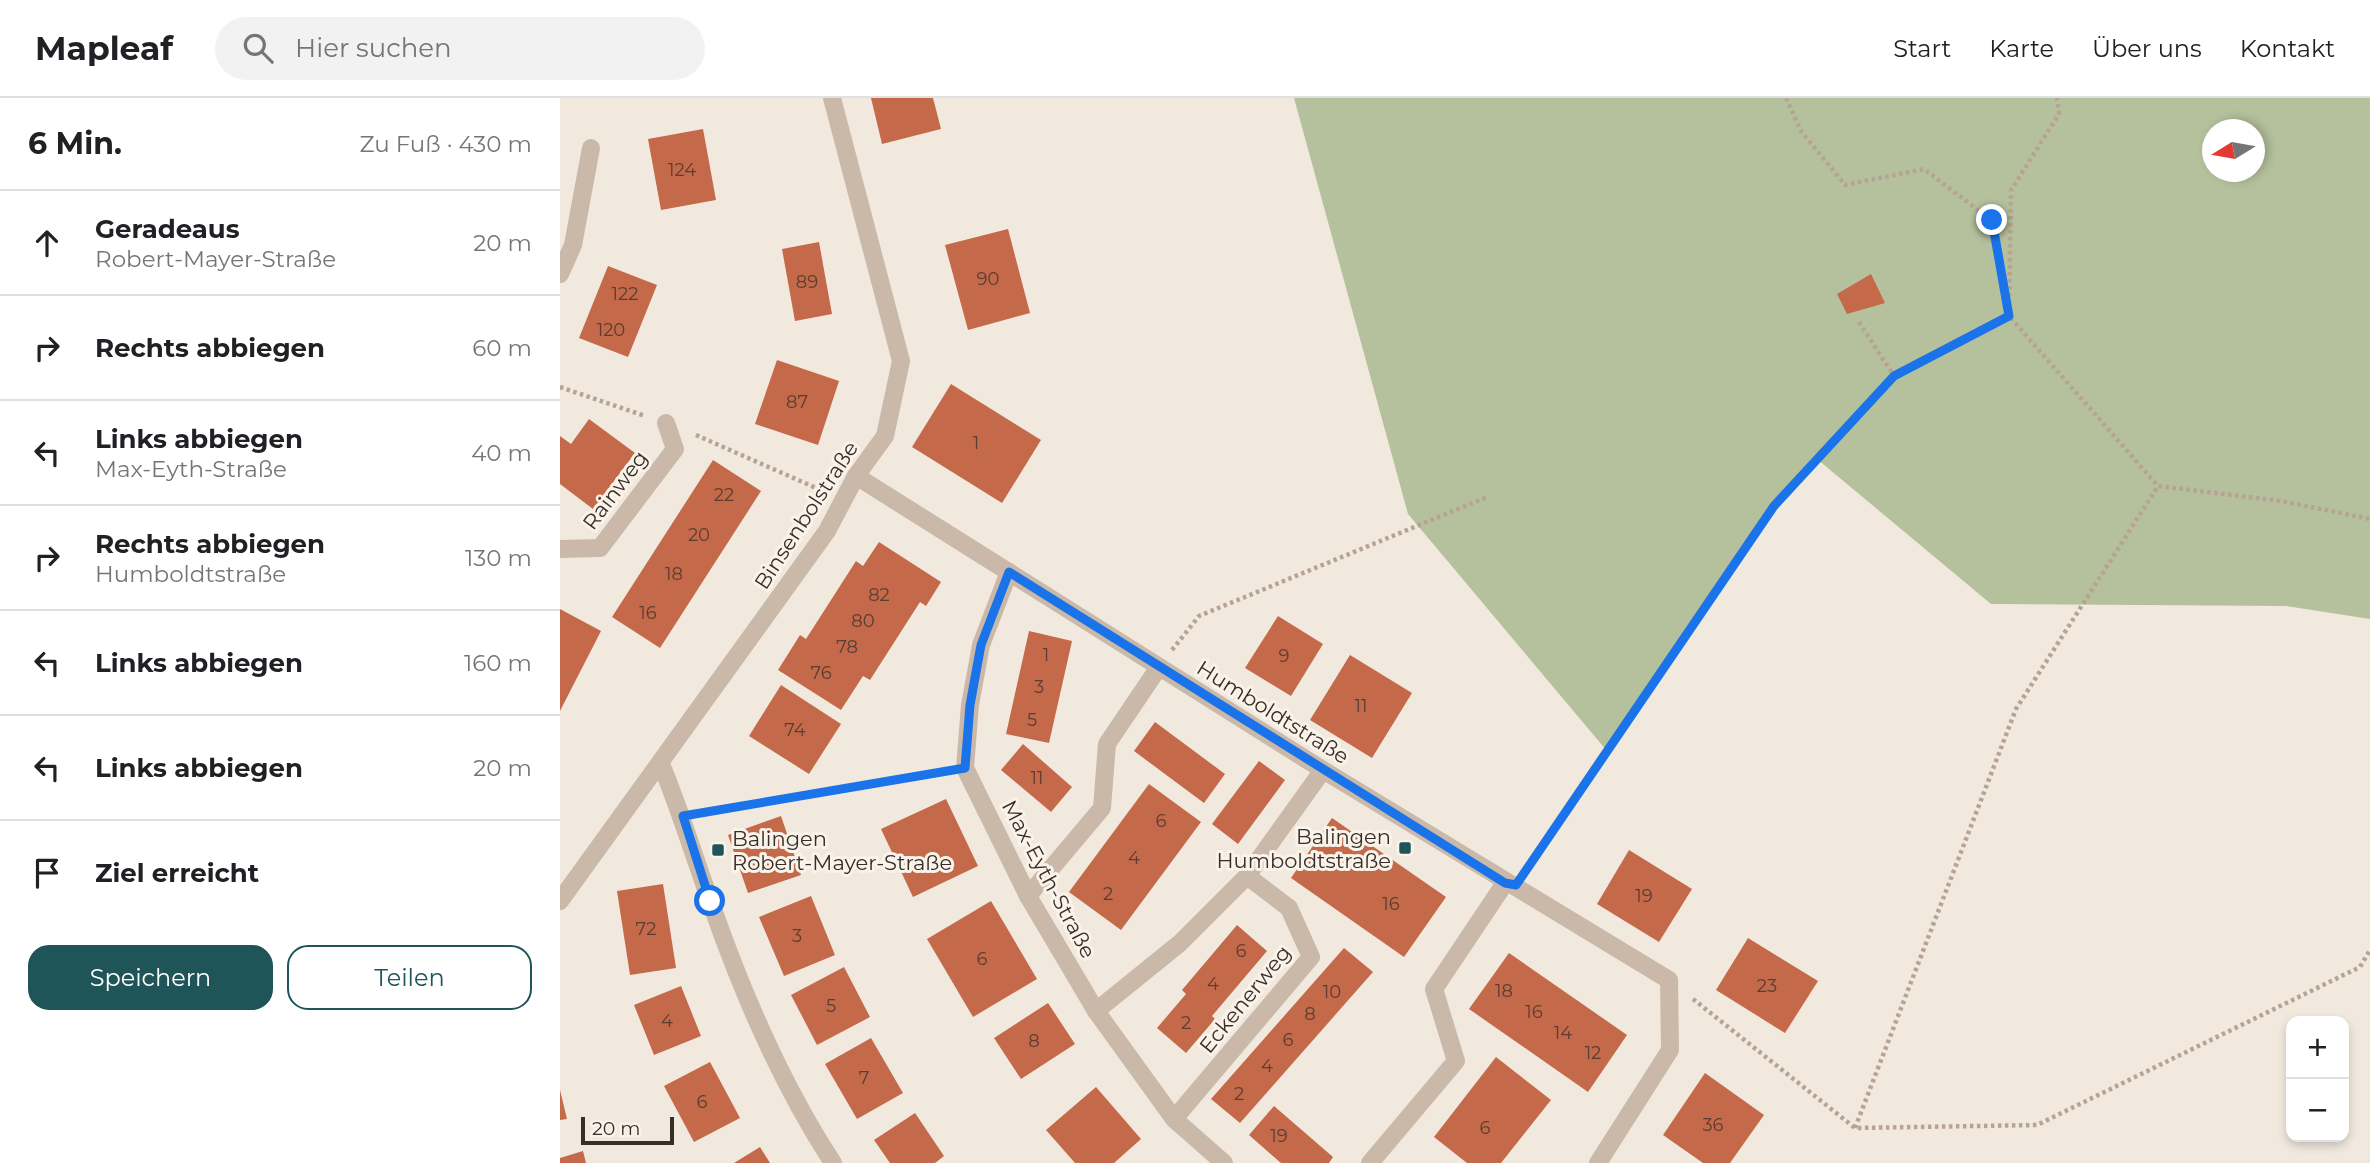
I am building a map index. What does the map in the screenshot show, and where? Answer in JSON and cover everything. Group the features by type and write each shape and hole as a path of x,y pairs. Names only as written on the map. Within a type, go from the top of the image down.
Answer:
{"street":[{"name":"Binsenbolstraße","path":"560,901 827,531 856,476 885,436 901,361 832,98"},
{"path":"560,274 573,245 592,148"},
{"name":"Rainweg","path":"560,549 600,548 675,449 666,423"},
{"name":"Humboldtstraße","path":"856,476 1323,771 1669,980"},
{"path":"965,768 970,705 981,645 1009,572"},
{"path":"1028,896 1102,808 1107,744 1159,667"},
{"path":"661,764 683,816 712,907 759,1029 816,1136 834,1163"},
{"name":"Max-Eyth-Straße","path":"965,768 1028,896 1096,1011 1174,1119 1224,1163"},
{"path":"1096,1011 1180,943 1247,876 1323,771"},
{"name":"Eckenerweg","path":"1174,1119 1311,957 1289,908 1247,876"},
{"path":"1370,1163 1456,1061 1434,989 1511,884"},
{"path":"1598,1163 1670,1051 1669,980"}],"path":[{"path":"1786,98 1801,131 1845,185 1924,169 1992,220 2009,316 2158,486 2281,502 2370,519"},
{"path":"2009,316 2011,190 2059,114 2057,98"},
{"path":"1511,884 1774,506 1894,376 2009,316"},
{"path":"1859,322 1894,376"},
{"path":"560,387 666,423 799,478"},
{"path":"1855,1128 2016,709 2158,486"},
{"path":"1159,667 1199,616 1487,497"},
{"path":"683,816 965,768"},
{"path":"1669,980 1855,1128 2037,1125 2360,967 2370,950"}],"green space":[{"path":"1294,98 2370,98 2370,619 2286,606 1991,604 1817,459 1774,506 1607,751 1408,514"}],"building":[{"path":"871,98 933,98 941,129 882,144"},
{"path":"703,129 716,200 661,210 648,139"},
{"path":"1008,229 1030,313 968,330 945,245"},
{"path":"819,242 832,314 795,321 782,249"},
{"path":"608,266 657,285 628,357 579,338"},
{"path":"1871,274 1885,303 1847,314 1837,294"},
{"path":"777,360 839,381 818,445 755,424"},
{"path":"951,384 1041,440 1002,503 912,447"},
{"path":"589,419 635,453 593,509 560,484 560,436 571,444"},
{"path":"713,460 761,491 660,648 612,617"},
{"path":"879,542 941,582 926,606 920,602 870,680 863,676 841,710 778,670 800,635 806,639 856,561 863,566"},
{"path":"560,609 601,631 560,711"},
{"path":"1278,616 1323,644 1291,696 1245,668"},
{"path":"1029,631 1072,641 1049,743 1006,734"},
{"path":"1350,655 1412,693 1372,758 1310,720"},
{"path":"781,685 841,724 809,774 749,736"},
{"path":"1155,722 1225,774 1204,803 1134,751"},
{"path":"1023,744 1072,787 1051,812 1001,770"},
{"path":"1259,761 1285,780 1238,844 1212,824"},
{"path":"1149,784 1201,822 1121,930 1069,892"},
{"path":"946,799 978,866 913,897 881,829"},
{"path":"781,816 801,875 748,893 728,835"},
{"path":"1332,818 1446,897 1404,957 1291,878"},
{"path":"1629,850 1692,889 1659,942 1597,904"},
{"path":"663,884 676,968 630,975 617,891"},
{"path":"811,896 835,955 784,976 759,917"},
{"path":"991,901 1037,979 973,1017 927,939"},
{"path":"1237,925 1267,951 1212,1016 1215,1019 1186,1053 1157,1028 1186,994 1182,990"},
{"path":"1748,938 1818,981 1785,1033 1716,990"},
{"path":"1344,948 1373,972 1240,1123 1211,1099"},
{"path":"1509,953 1627,1035 1588,1092 1469,1009"},
{"path":"844,967 870,1017 817,1045 791,995"},
{"path":"681,986 701,1036 654,1055 634,1005"},
{"path":"1048,1003 1075,1044 1021,1079 994,1038"},
{"path":"871,1038 903,1093 857,1119 825,1064"},
{"path":"1496,1057 1551,1100 1501,1163 1467,1163 1434,1137"},
{"path":"710,1062 740,1118 694,1142 664,1086"},
{"path":"1705,1073 1764,1115 1730,1163 1703,1163 1663,1135"},
{"path":"1096,1087 1141,1139 1114,1163 1075,1163 1046,1130"},
{"path":"560,1090 567,1119 560,1120"},
{"path":"1274,1106 1333,1157 1329,1163 1281,1163 1249,1135"},
{"path":"915,1113 944,1156 935,1163 890,1163 874,1140"},
{"path":"760,1147 770,1163 734,1163"},
{"path":"583,1151 586,1163 560,1163 560,1158"}],"place":[{"name":"Balingen Humboldtstraße","path":"1405,848"},
{"name":"Balingen Robert-Mayer-Straße","path":"718,850"}],"route":[{"path":"710,901 683,816 965,768 970,705 981,645 1009,572 1323,771 1505,883 1516,885 1774,506 1894,376 2009,316 1992,220"}]}
